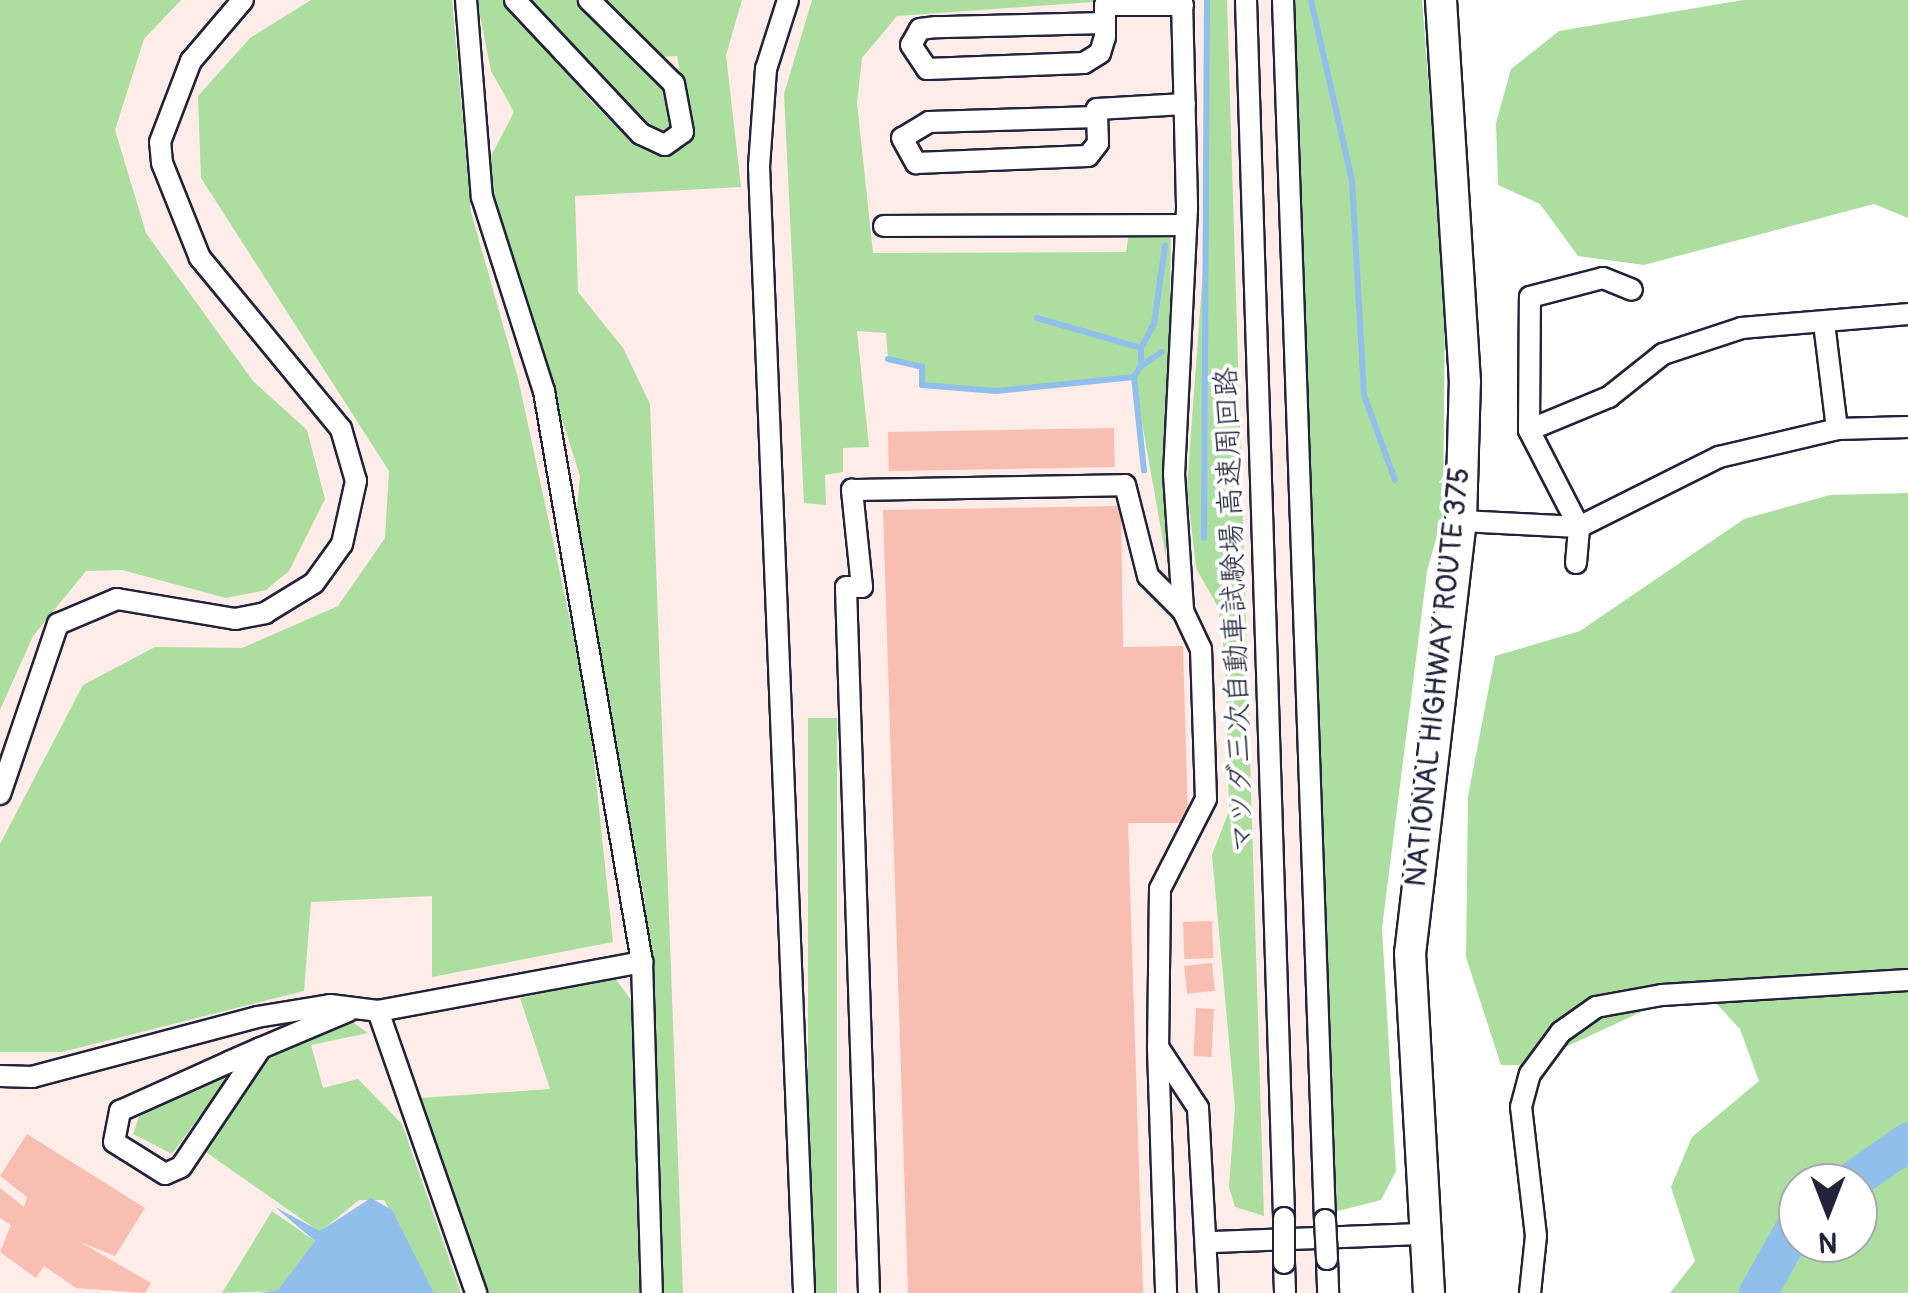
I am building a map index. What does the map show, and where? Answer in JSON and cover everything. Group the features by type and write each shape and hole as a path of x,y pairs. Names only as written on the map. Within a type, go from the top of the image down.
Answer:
{"highway":[{"name":"NATIONAL HIGHWAY ROUTE 375","path":"1429,1293 1410,954 1461,521 1465,382 1442,0"}],"street":[{"path":"0,794 58,624 117,599 235,619 265,613 314,584 342,544 356,481 342,428 200,258 162,163 160,142 191,61 243,0"},
{"path":"466,0 482,197 544,391 642,962 652,1293"},
{"path":"515,0 641,134 664,145 684,132 674,84 589,0"},
{"path":"788,0 766,69 759,166 804,1293"},
{"name":"マツダ三次自動車試験場 高速周回路","path":"1246,0 1285,1293"},
{"path":"1283,0 1328,1293"},
{"path":"1104,23 936,27 920,30 911,45 926,69 1084,63 1100,52 1104,23 1104,5 1183,3 1186,225 1174,474 1184,610 1201,649 1206,799 1160,889 1158,1047 1166,1293"},
{"path":"1097,117 929,122 902,138 916,163 1088,156 1097,117 1097,109 1185,104"},
{"path":"884,226 1186,225"},
{"path":"1576,563 1579,527 1529,430 1530,297 1603,278 1632,290"},
{"path":"1529,430 1609,396 1664,354 1742,328 1908,314"},
{"path":"1824,323 1837,429"},
{"path":"1461,521 1579,527 1719,457 1837,429 1908,427"},
{"path":"868,1293 846,587 862,587 852,490 1124,484 1148,576 1184,610"},
{"path":"0,1076 32,1077 257,1017 354,1008 378,1011 642,962"},
{"path":"1530,1293 1536,1236 1521,1107 1530,1074 1561,1032 1596,1006 1662,996 1908,980"},
{"path":"260,1048 181,1167 164,1174 114,1142 120,1111 260,1048 354,1008"},
{"path":"378,1011 476,1293"},
{"path":"1158,1047 1198,1108 1211,1242 1208,1293"},
{"path":"1211,1242 1423,1234"}],"shaded area":[{"path":"0,0 1422,0 1445,298 1443,514 1427,571 1382,928 1396,1171 1381,1200 1337,1212 1338,1293 0,1293"}],"green space":[{"path":"0,0 181,0 144,39 115,130 146,233 253,381 307,430 325,499 289,571 266,590 226,598 122,570 86,571 33,636 0,710"},
{"path":"311,0 452,0 471,212 518,378 588,704 613,942 432,977 432,896 311,902 304,991 62,1052 0,1052 0,844 83,685 155,647 242,648 338,606 385,538 389,471 201,178 198,96 250,38"},
{"path":"477,0 506,0 588,98 630,140 654,147 691,128 677,56 657,57 601,0 742,0 726,55 741,187 575,196 578,292 623,348 650,404 683,1293 664,1293 645,901 575,529 580,476 490,192 490,158 514,112 491,71"},
{"path":"527,0 580,0 671,88 678,124 652,134"},
{"path":"812,0 1121,0 897,16 862,58 857,103 873,253 1126,252 1129,232 1171,236 1166,558 1134,377 996,391 922,385 922,367 888,359 886,333 857,331 869,447 843,448 843,472 825,475 826,505 804,503 784,94"},
{"path":"1204,0 1227,0 1264,1216 1235,1207 1229,1187 1235,1107 1212,855 1229,811 1225,658 1218,607 1196,568 1187,487 1209,189"},
{"path":"1293,0 1422,0 1445,298 1443,514 1427,571 1382,928 1396,1171 1381,1200 1337,1211"},
{"path":"1743,0 1908,0 1908,218 1874,204 1644,265 1578,256 1540,204 1498,185 1496,123 1511,69 1559,31"},
{"path":"1908,493 1908,1293 1670,1293 1695,1261 1671,1187 1692,1137 1759,1081 1740,1029 1699,985 1527,1065 1501,1065 1466,957 1468,796 1495,656 1580,631 1744,519 1830,495"},
{"path":"808,718 837,718 837,1293 808,1293"},
{"path":"615,978 634,1004 639,1293 487,1293 408,1089 421,1098 550,1089 520,998"},
{"path":"351,1021 368,1033 311,1045 323,1088 358,1079 402,1124 461,1293 434,1293 384,1200 359,1200 320,1232 203,1150 253,1072 278,1050"},
{"path":"230,1074 172,1154 133,1134 141,1111"},
{"path":"272,1211 315,1241 278,1291 222,1293"}],"water":[{"path":"371,1198 392,1210 434,1293 259,1293 278,1290 315,1241 275,1207 320,1231"}],"building":[{"path":"1114,428 1115,467 889,471 888,432"},
{"path":"1121,506 1123,647 1183,646 1188,823 1128,823 1143,1293 908,1293 883,510"},
{"path":"1212,921 1213,958 1184,959 1183,922"},
{"path":"1212,963 1215,991 1187,994 1184,966"},
{"path":"1196,1008 1214,1009 1211,1057 1193,1056"},
{"path":"27,1134 145,1208 115,1256 80,1242 151,1283 145,1293 76,1288 44,1266 36,1278 0,1252 11,1225 0,1218 0,1188 24,1207 27,1197 0,1176"}],"waterway":[{"path":"1204,538 1207,0"},
{"path":"1311,0 1352,180 1364,395 1395,480"},
{"path":"1141,348 1154,324 1165,246"},
{"path":"1037,318 1141,348 1141,366 1162,352"},
{"path":"888,359 922,367 922,385 996,391 1134,377 1141,366"},
{"path":"1134,377 1144,470"},
{"path":"1878,1163 1908,1142"},
{"path":"1758,1293 1778,1258"}]}
